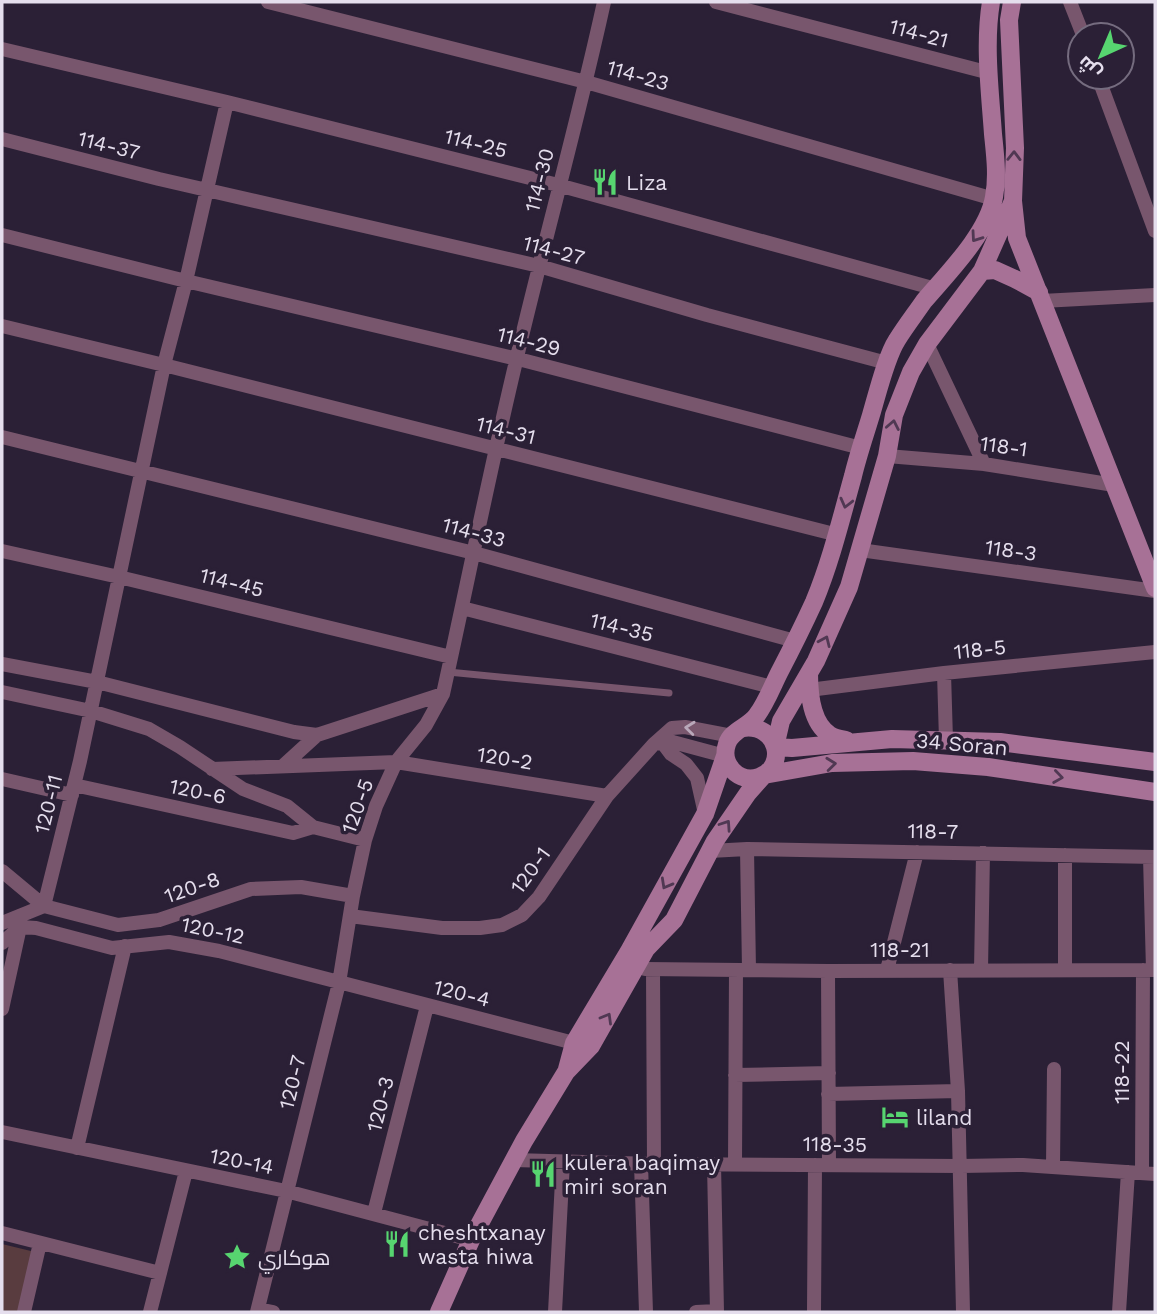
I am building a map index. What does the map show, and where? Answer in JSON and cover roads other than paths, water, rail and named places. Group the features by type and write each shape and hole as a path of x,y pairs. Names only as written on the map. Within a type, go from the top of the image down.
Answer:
{"main road":[{"path":"566,1072 574,1043 705,814 725,756 725,747 737,732 755,718 825,576 861,448 895,343 981,231 994,199 996,168 988,21 991,2"},
{"path":"1012,2 1009,20 1015,148 1013,201 1017,238 1155,590"},
{"path":"775,747 781,721 809,682 849,587 887,456 894,415 911,372 927,344 982,271 1013,201"},
{"path":"982,271 995,270 1015,279 1040,297"},
{"path":"809,682 817,723 831,736 853,742"},
{"path":"439,1312 471,1240 524,1141 566,1072 591,1046 646,949 674,920 710,850 748,793 774,763 775,747 767,733 751,727 737,732"},
{"name":"34 Soran","path":"775,747 792,748 892,739 1000,742 1155,762"},
{"path":"725,756 733,772 740,776 756,778 764,775"},
{"path":"1124,759 1125,787"},
{"name":"34 Soran","path":"764,775 832,763 913,761 988,767 1155,792"},
{"path":"644,923 660,934"}],"street":[{"name":"114-23","path":"268,2 586,82 994,199"},
{"name":"114-30","path":"451,657 516,359 604,2"},
{"name":"114-21","path":"716,2 990,73"},
{"path":"1070,2 1077,21"},
{"name":"114-25","path":"2,49 228,102 558,185 936,289"},
{"path":"1103,91 1155,231"},
{"name":"120-11","path":"44,906 97,682 164,365 228,102"},
{"name":"114-37","path":"2,139 207,190"},
{"name":"114-27","path":"207,190 539,266 887,363"},
{"name":"114-29","path":"2,235 516,359 861,448"},
{"path":"1040,297 1155,295"},
{"name":"114-31","path":"2,326 838,535"},
{"path":"927,344 984,464"},
{"name":"114-33","path":"2,437 474,553 795,641"},
{"name":"118-1","path":"887,456 984,464 1114,485"},
{"name":"118-3","path":"860,550 1155,590"},
{"name":"114-45","path":"2,551 451,657"},
{"name":"114-35","path":"462,608 772,687"},
{"name":"118-5","path":"809,682 944,673 1155,652"},
{"name":"120-5","path":"339,983 353,896 365,840 376,806 396,762 426,725 443,694 451,657"},
{"path":"2,664 97,682 317,736"},
{"path":"944,673 946,740"},
{"path":"2,692 90,711 149,729 243,789 287,806 313,827 365,840"},
{"path":"283,766 317,736 443,694"},
{"name":"120-1","path":"350,916 442,928 502,925 522,915 538,897 607,796 672,727 737,732"},
{"path":"658,743 669,741 725,756"},
{"path":"658,743 686,764 696,778 705,814"},
{"name":"120-2","path":"212,769 396,762 607,796"},
{"name":"120-6","path":"2,779 73,790 293,833 313,827"},
{"path":"735,1164 736,1075 747,849"},
{"name":"118-7","path":"710,850 1153,857"},
{"path":"887,970 917,852"},
{"path":"981,970 983,853"},
{"path":"1065,855 1065,971"},
{"name":"118-22","path":"1119,1312 1142,1173 1153,857"},
{"path":"2,871 44,906 2,923"},
{"name":"120-8","path":"44,906 118,925 159,920 251,889 301,887 353,896"},
{"path":"2,943 20,927"},
{"path":"2,1009 20,927"},
{"name":"120-12","path":"20,927 36,928 112,948 170,942 219,951 339,983"},
{"path":"77,1148 125,946"},
{"name":"118-21","path":"648,1164 649,969 1150,970"},
{"path":"950,970 961,1166 963,1312"},
{"path":"814,1312 829,1073 828,971"},
{"name":"120-4","path":"339,983 574,1043"},
{"name":"120-7","path":"263,1311 286,1191 339,983"},
{"name":"120-3","path":"374,1213 427,1006"},
{"path":"1053,1166 1054,1069"},
{"path":"736,1075 829,1073"},
{"path":"828,1094 958,1091"},
{"name":"120-14","path":"2,1132 286,1191 471,1240"},
{"name":"118-35","path":"514,1160 648,1164 1053,1166 1142,1173"},
{"path":"555,1312 563,1162"},
{"path":"646,1312 648,1164"},
{"path":"696,1312 718,1312 714,1164"},
{"path":"150,1312 186,1171"},
{"path":"286,1191 471,1240"},
{"path":"2,1233 160,1273"},
{"path":"24,1312 40,1243"}],"lane":[{"path":"448,672 669,693"}],"place":[{"name":"Liza","path":"605,182"},
{"name":"liland","path":"895,1117"},
{"name":"kulera baqimay miri soran","path":"543,1174"},
{"name":"cheshtxanay wasta hiwa","path":"397,1244"},
{"name":"هوكاري","path":"237,1257"}]}
